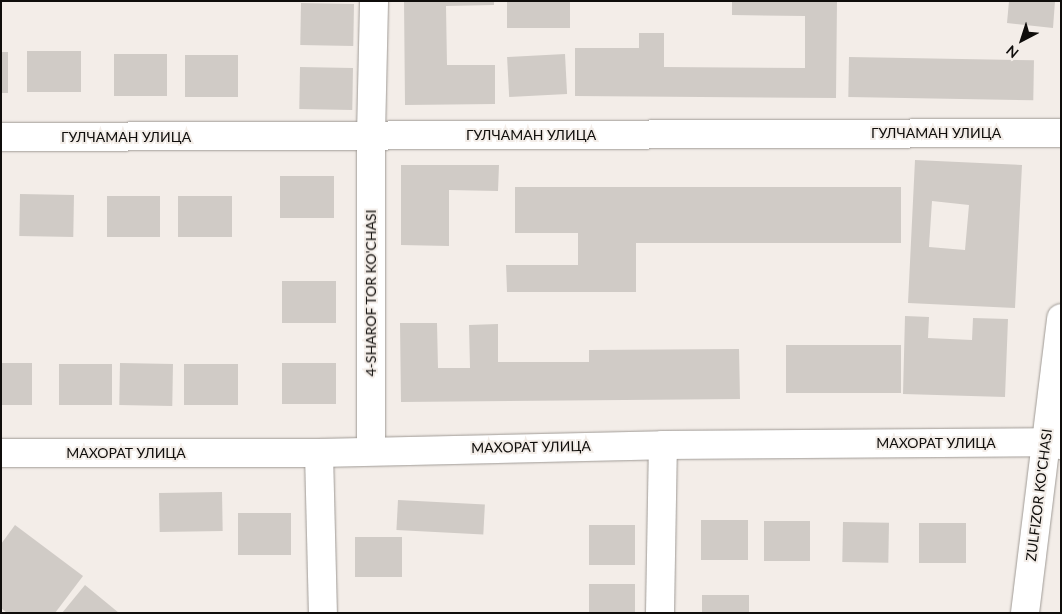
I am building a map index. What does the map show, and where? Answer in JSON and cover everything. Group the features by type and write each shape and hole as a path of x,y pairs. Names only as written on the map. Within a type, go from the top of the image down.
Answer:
{"street":[{"name":"4-SHAROF TOR KO'CHASI","path":"371,450 371,135 374,1"},
{"name":"ГУЛЧАМАН УЛИЦА","path":"1,137 1061,132"},
{"name":"ZULFIZOR KO'CHASI","path":"1025,613 1053,444 1061,318"},
{"name":"МАХОРАТ УЛИЦА","path":"1,453 319,453 371,450 663,445 1053,444"},
{"path":"660,613 663,445"},
{"path":"319,453 323,613"}],"building":[{"path":"404,1 494,1 494,5 446,6 447,65 495,65 495,104 405,105"},
{"path":"507,1 570,1 570,28 507,28"},
{"path":"732,1 837,1 836,98 575,96 575,48 639,48 639,33 664,33 664,67 805,68 805,16 732,15"},
{"path":"1009,1 1055,1 1053,28 1007,23"},
{"path":"301,3 354,4 353,46 300,45"},
{"path":"27,51 81,51 81,92 27,92"},
{"path":"1,52 8,52 8,93 1,93"},
{"path":"114,54 167,54 167,96 114,96"},
{"path":"565,54 567,94 509,97 507,57"},
{"path":"185,55 238,55 238,97 185,97"},
{"path":"849,57 1034,60 1033,100 848,97"},
{"path":"300,67 353,68 352,110 299,109"},
{"path":"915,160 1022,165 1015,308 908,303","holes":["932,201 969,205 965,250 929,247"]},
{"path":"401,165 499,165 498,191 449,190 449,246 401,245"},
{"path":"280,176 334,176 334,218 280,218"},
{"path":"515,187 901,187 901,243 636,243 636,292 507,292 506,265 578,265 578,233 515,233"},
{"path":"20,194 74,195 73,237 19,236"},
{"path":"107,196 160,196 160,237 107,237"},
{"path":"178,196 232,196 232,237 178,237"},
{"path":"282,281 336,281 336,323 282,323"},
{"path":"905,316 929,317 928,338 972,340 973,318 1008,319 1005,397 903,394"},
{"path":"400,323 437,323 438,368 470,368 469,325 498,324 498,362 589,362 589,350 739,349 740,399 401,402"},
{"path":"786,345 901,345 901,393 786,393"},
{"path":"1,363 32,363 32,405 1,405"},
{"path":"120,363 173,364 172,406 119,405"},
{"path":"282,363 336,363 336,404 282,404"},
{"path":"59,364 112,364 112,405 59,405"},
{"path":"184,364 238,364 238,405 184,405"},
{"path":"222,492 223,531 160,532 159,493"},
{"path":"398,500 485,505 483,535 396,530"},
{"path":"238,513 291,513 291,555 238,555"},
{"path":"701,520 748,520 748,560 701,560"},
{"path":"764,521 810,521 810,561 764,561"},
{"path":"843,522 889,523 888,563 842,562"},
{"path":"919,523 966,523 966,563 919,563"},
{"path":"15,525 83,576 55,613 7,613 1,608 1,544"},
{"path":"589,525 635,525 635,565 589,565"},
{"path":"355,537 402,537 402,577 355,577"},
{"path":"589,584 635,584 635,613 589,613"},
{"path":"85,585 119,613 62,613"},
{"path":"702,595 749,595 749,613 702,613"}]}
